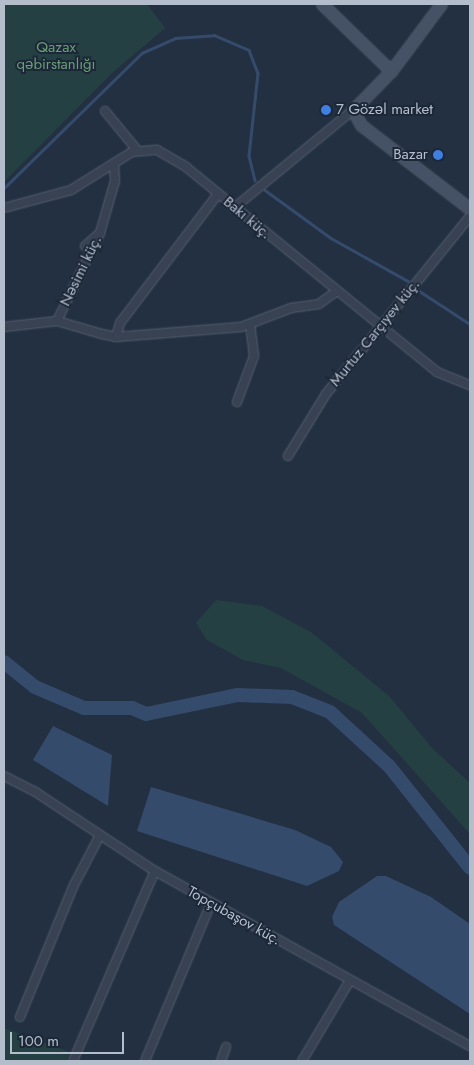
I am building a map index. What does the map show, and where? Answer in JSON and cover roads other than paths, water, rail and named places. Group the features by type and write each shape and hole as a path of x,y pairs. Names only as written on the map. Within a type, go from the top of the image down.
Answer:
{"street":[{"path":"322,4 391,72"},
{"path":"234,208 352,110 391,72 441,4"},
{"path":"352,110 362,125 470,209"},
{"path":"4,208 60,194 114,165 137,150 105,111"},
{"name":"Bakı küç.","path":"137,150 157,150 172,157 442,375 470,385"},
{"name":"Nəsimi küç.","path":"114,165 115,181 100,233 57,321 116,337"},
{"path":"218,194 120,323 116,337 250,324 291,308 319,304 337,291"},
{"name":"Murtuz Carçıyev küç.","path":"288,456 326,394 470,216"},
{"path":"86,246 100,233"},
{"path":"4,327 57,321"},
{"path":"237,402 254,356 250,324"},
{"name":"Topçubaşov küç.","path":"4,776 37,793 99,837 154,871 470,1046"},
{"path":"20,1017 74,885 99,837"},
{"path":"73,1061 154,871"},
{"path":"145,1061 211,903"},
{"path":"302,1061 350,980"},
{"path":"221,1061 226,1047"}],"water":[{"path":"53,726 112,755 108,806 33,760"},
{"path":"151,787 295,830 331,847 343,862 339,871 307,886 137,831"},
{"path":"377,876 386,876 431,897 470,924 470,1014 334,925 332,917 339,902"}],"waterway":[{"path":"4,188 142,53 175,38 214,35 249,50 258,73 249,156 255,180"},
{"path":"265,190 331,238 408,281"},
{"path":"418,290 470,324"},
{"path":"4,662 35,687 84,708 132,708 146,714 238,695 292,697 330,712 389,766 470,868"}],"place":[{"name":"7 Gözəl market","path":"326,110"},
{"name":"Bazar","path":"438,155"}],"park label":[{"name":"Qazax qəbirstanlığı","path":"56,56"}]}
